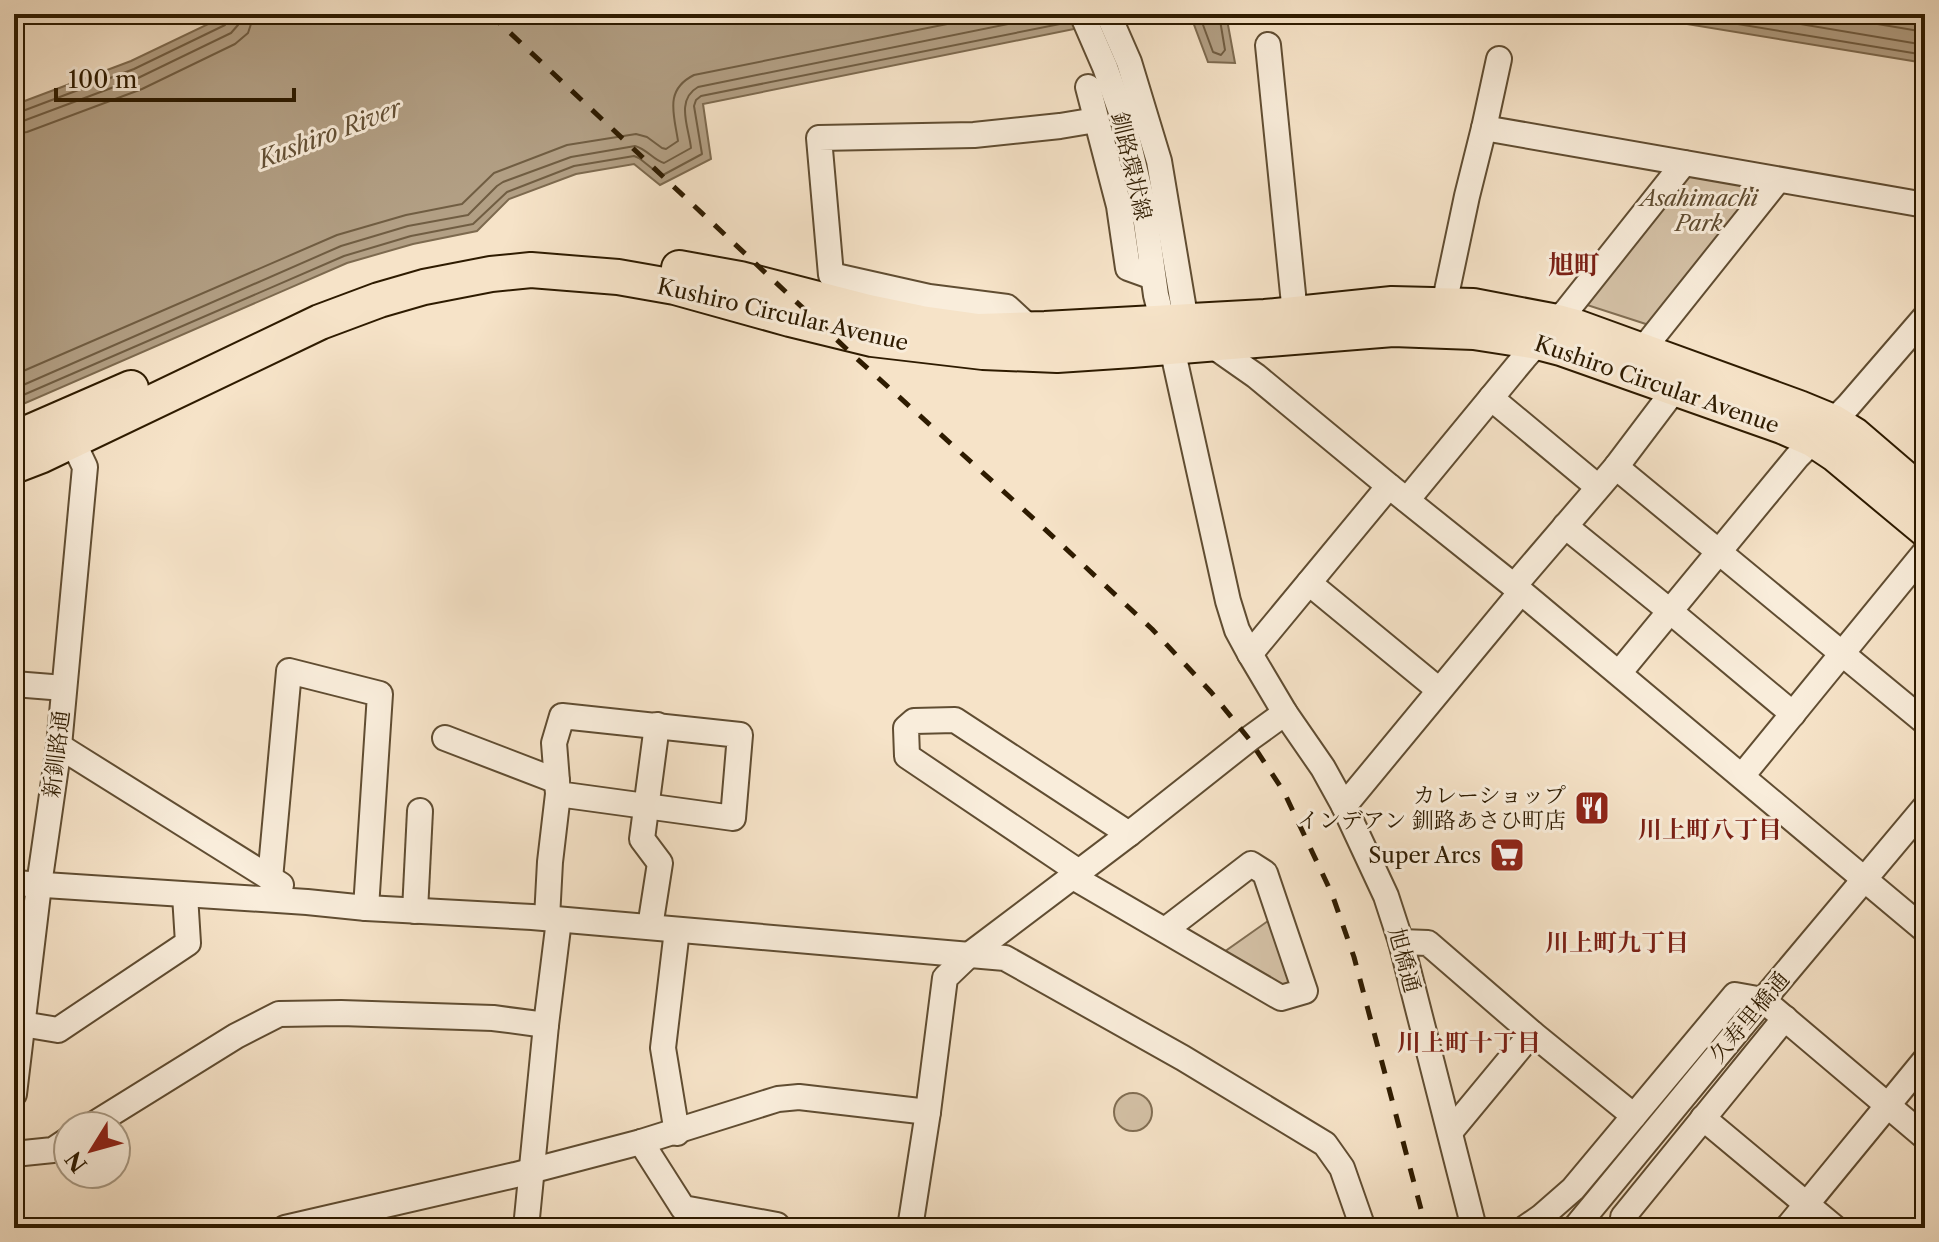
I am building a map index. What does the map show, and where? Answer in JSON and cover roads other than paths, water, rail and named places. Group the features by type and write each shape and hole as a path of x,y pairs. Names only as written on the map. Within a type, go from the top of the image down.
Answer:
{"highway":[{"name":"Kushiro Circular Avenue","path":"14,466 40,456 68,429 111,397 332,294 407,268 515,248 595,251 740,279 868,312 978,331 1183,334 1267,340 1393,329 1441,317"},
{"name":"Kushiro Circular Avenue","path":"14,439 68,429 379,300 424,287 531,270 618,277 675,287 872,339 983,352 1057,355 1265,317 1392,304 1441,317 1474,332 1548,332 1561,348 1633,361 1683,379 1782,426 1854,435 1925,496"},
{"name":"Kushiro Circular Avenue","path":"1824,431 1835,454 1925,529"}],"street":[{"name":"釧路環状線","path":"1082,14 1117,65 1159,161 1183,334"},
{"name":"釧路環状線","path":"1108,14 1122,115 1144,208 1153,277 1183,334"},
{"path":"1268,45 1295,314"},
{"path":"1441,317 1499,59"},
{"path":"1088,87 1119,206 1128,268 1153,277"},
{"path":"1032,330 1007,307 929,297 831,275 819,138 974,135 1096,120"},
{"path":"1484,128 1925,205"},
{"path":"1250,654 1309,583 1491,398 1684,163"},
{"path":"1633,361 1778,180"},
{"path":"1619,673 1797,457 1925,317"},
{"path":"1183,334 1256,376 1518,589 1925,930"},
{"name":"旭橋通","path":"1183,334 1228,601 1237,630 1285,713 1323,768 1386,896 1401,942 1474,1228"},
{"path":"1344,806 1683,379"},
{"path":"1491,398 1598,487"},
{"name":"新釧路通","path":"14,1094 16,1054 59,746 85,467 68,429"},
{"path":"1616,467 1925,722"},
{"path":"1565,526 1793,714"},
{"path":"1742,776 1925,552"},
{"path":"1309,583 1439,690"},
{"path":"270,879 289,671 380,694 366,908"},
{"path":"14,684 64,688"},
{"path":"910,1228 945,978 969,955 1285,713"},
{"path":"445,738 558,788 647,806 733,818 740,735 562,716 554,743 558,788 550,862 553,919 526,1228"},
{"path":"1129,834 955,720 914,721 906,728 907,756 1076,874 1165,930 1281,998 1305,991 1265,873 1251,864 1165,930"},
{"path":"650,927 660,863 642,839 657,725"},
{"path":"59,746 307,902"},
{"name":"久寿里橋通","path":"1575,1228 1925,807"},
{"path":"415,911 420,811"},
{"path":"14,883 553,919 1005,958 1183,1058 1325,1144 1342,1168 1363,1228"},
{"path":"22,1024 58,1030 188,943 185,895"},
{"path":"677,930 663,1048 677,1133"},
{"path":"1401,942 1428,943 1634,1116"},
{"path":"1525,1228 1573,1189 1735,995 1763,1000 1925,1137"},
{"path":"117,1110 236,1036 279,1014 493,1018 546,1025"},
{"path":"1623,1228 1623,1217 1785,1018"},
{"path":"1450,1132 1532,1033"},
{"path":"1787,1228 1925,1060"},
{"path":"285,1228 677,1133 778,1099 799,1097 928,1112"},
{"path":"1703,1118 1835,1228"},
{"path":"641,1142 683,1208 777,1225"},
{"path":"14,1154 52,1150"}],"water":[{"name":"Kushiro River","path":"225,14 1148,14 703,104 711,159 660,185 634,164 576,174 509,199 477,231 413,244 347,263 14,408 14,105 131,61"},
{"path":"1190,14 1226,14 1235,63 1208,62"},
{"path":"1626,14 1925,14 1925,63"}],"railway":[{"path":"490,14 854,356 1152,629 1211,692 1249,739 1284,792 1332,894 1354,957 1426,1228"}],"place":[{"name":"カレーショップ インデアン 釧路あさひ町店","path":"1592,808"},
{"name":"Super Arcs","path":"1507,855"}],"district":[{"name":"旭町","path":"1574,265"},
{"name":"川上町八丁目","path":"1710,830"},
{"name":"川上町九丁目","path":"1617,943"},
{"name":"川上町十丁目","path":"1469,1043"}],"park label":[{"name":"Asahimachi Park","path":"1699,210"}]}
